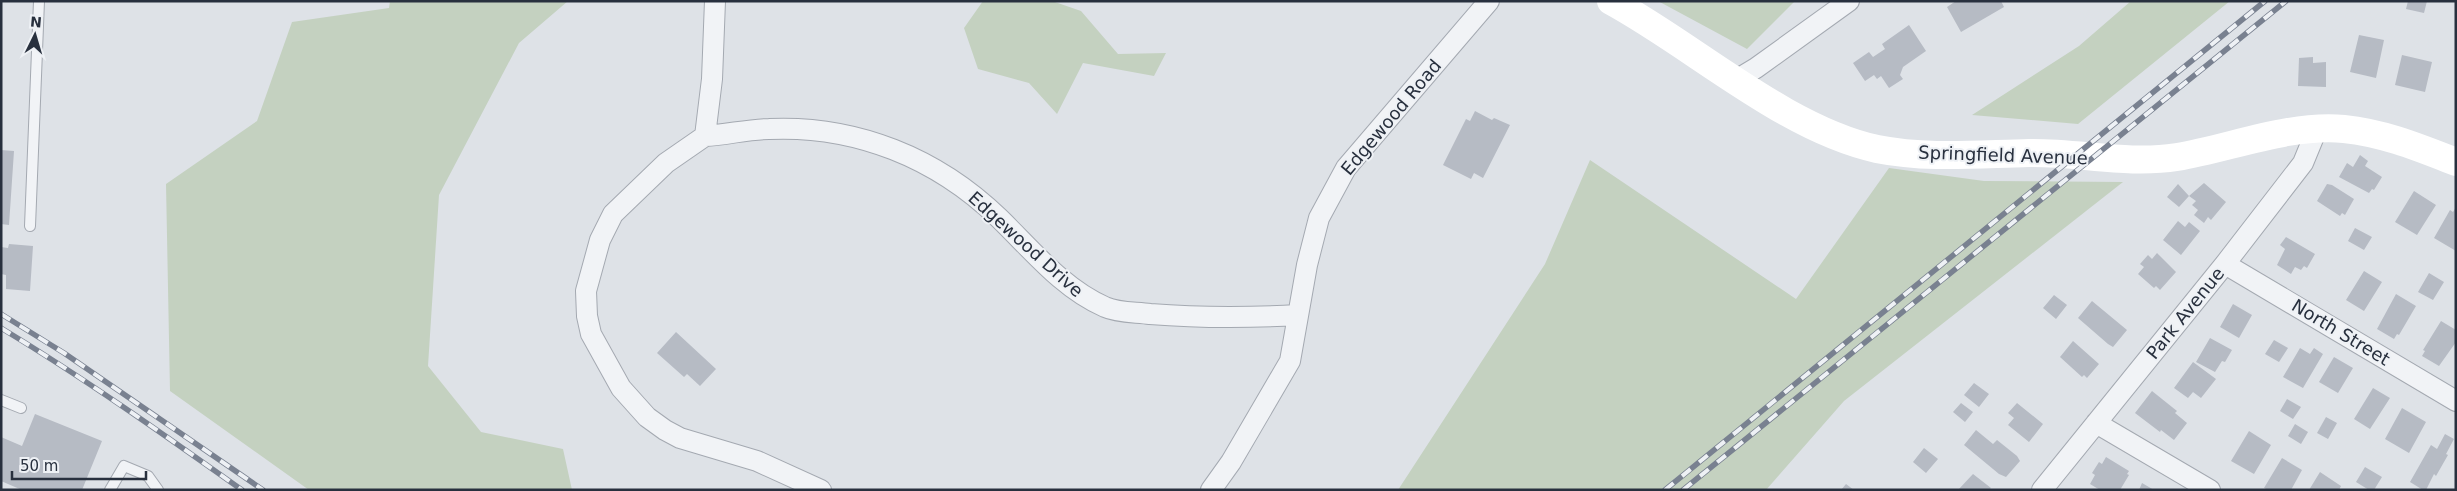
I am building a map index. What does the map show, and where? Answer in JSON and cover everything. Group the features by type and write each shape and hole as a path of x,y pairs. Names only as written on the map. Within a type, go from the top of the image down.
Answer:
{"main road":[{"name":"Springfield Avenue","path":"1611,1 1644,19 1794,116 1824,131 1876,149 1937,156 2029,153 2144,160 2176,157 2266,137 2317,129 2343,129 2375,134 2410,144 2456,162"}],"street":[{"path":"715,1 712,78 705,136 666,163 613,214 600,240 586,291 587,316 591,334 620,388 646,417 680,438 757,461 821,490"},
{"name":"Edgewood Road","path":"1211,490 1231,462 1290,361 1307,265 1319,218 1346,168 1489,1"},
{"path":"1736,80 1756,68 1849,1"},
{"name":"Edgewood Drive","path":"705,136 769,129 810,130 856,136 903,153 929,165 979,198 1078,294 1108,308 1159,314 1230,318 1298,315"},
{"name":"Park Avenue","path":"2042,490 2225,264 2303,163 2317,129"},
{"name":"North Street","path":"2225,264 2456,401"},
{"path":"2096,423 2210,490"}],"lane":[{"path":"30,226 38,1"},
{"path":"1,400 21,408"},
{"path":"110,490 124,466 148,476 158,490"}],"green space":[{"path":"390,1 568,1 519,43 439,195 428,366 481,432 563,449 572,490 309,490 170,391 166,184 257,121 292,22 389,8"},
{"path":"983,1 1052,1 1081,11 1118,54 1166,53 1154,76 1083,63 1057,114 1029,83 978,69 964,28"},
{"path":"1658,1 1795,1 1747,49"},
{"path":"2131,1 2230,1 2078,124 1972,115 2079,46"},
{"path":"1590,160 1796,299 1889,168 1984,181 2123,182 1844,401 1766,490 1398,490 1545,264"}],"building":[{"path":"1956,1 2001,1 2004,7 1961,32 1947,7"},
{"path":"2408,1 2427,1 2424,13 2406,9"},
{"path":"1909,25 1926,51 1903,67 1900,75 1903,79 1889,88 1881,76 1877,79 1874,75 1865,81 1853,63 1869,52 1873,57 1885,49 1882,44"},
{"path":"2359,35 2384,40 2376,78 2350,72"},
{"path":"2402,55 2432,62 2425,92 2395,85"},
{"path":"2313,57 2313,63 2326,62 2326,87 2298,86 2299,58"},
{"path":"1475,111 1492,120 1494,118 1510,125 1483,178 1474,173 1471,179 1443,165 1466,119 1470,121"},
{"path":"1,150 14,151 9,225 1,224"},
{"path":"2360,155 2368,161 2365,166 2382,177 2374,190 2372,189 2369,193 2339,177 2347,163 2353,167"},
{"path":"2204,183 2226,202 2211,220 2208,217 2204,223 2194,215 2198,210 2192,205 2196,201 2189,196"},
{"path":"2178,184 2189,196 2179,207 2167,197"},
{"path":"2327,184 2332,185 2354,199 2345,215 2342,213 2340,216 2317,201"},
{"path":"2414,191 2436,205 2417,235 2395,222"},
{"path":"2456,207 2456,251 2434,238 2450,210 2453,212"},
{"path":"2178,221 2185,227 2189,222 2200,231 2181,255 2163,240"},
{"path":"2355,228 2372,237 2364,250 2348,241"},
{"path":"2286,237 2315,254 2307,268 2304,266 2301,270 2295,267 2291,274 2277,265 2285,249 2280,245"},
{"path":"9,244 33,246 30,291 6,289 6,275 1,274 1,247 8,248"},
{"path":"2157,253 2176,272 2160,290 2156,286 2154,288 2138,274 2144,267 2140,264 2148,255 2152,259"},
{"path":"2364,271 2382,282 2364,311 2346,300"},
{"path":"2429,273 2444,282 2433,300 2418,292"},
{"path":"2396,294 2416,306 2399,335 2397,334 2394,339 2377,329"},
{"path":"2054,295 2067,305 2056,319 2043,308"},
{"path":"2092,301 2127,330 2113,347 2078,318"},
{"path":"2233,304 2252,315 2239,338 2220,327"},
{"path":"2441,321 2456,330 2456,342 2439,366 2422,356 2425,351 2423,350"},
{"path":"676,332 716,369 700,386 687,374 684,377 657,353"},
{"path":"2210,338 2232,350 2225,362 2222,361 2215,372 2196,362"},
{"path":"2274,340 2288,348 2279,362 2265,354"},
{"path":"2073,341 2099,364 2087,378 2084,375 2082,377 2060,357"},
{"path":"2300,348 2310,354 2314,348 2323,354 2303,388 2283,377"},
{"path":"2334,357 2353,368 2338,393 2319,382"},
{"path":"2193,362 2216,379 2201,398 2193,392 2188,398 2174,388"},
{"path":"1974,383 1989,394 1979,407 1964,395"},
{"path":"2373,388 2390,398 2370,429 2354,419"},
{"path":"2152,391 2177,411 2175,413 2187,423 2174,440 2135,413"},
{"path":"2287,399 2301,407 2293,419 2280,411"},
{"path":"1961,403 1973,412 1965,422 1953,412"},
{"path":"2017,403 2043,424 2029,442 2008,425 2014,418 2008,413"},
{"path":"2402,408 2426,422 2409,453 2385,439"},
{"path":"35,414 102,441 82,490 22,490 1,481 1,437 22,446"},
{"path":"2326,417 2337,423 2328,439 2317,433"},
{"path":"2295,424 2308,432 2301,444 2288,436"},
{"path":"1976,430 1993,444 1997,440 2017,456 2020,461 2006,477 1999,474 1964,445"},
{"path":"2249,431 2271,445 2254,474 2231,461"},
{"path":"2445,434 2454,439 2446,454 2448,455 2436,476 2434,474 2426,490 2423,490 2410,482 2431,445 2437,449"},
{"path":"1924,448 1938,459 1926,473 1913,462"},
{"path":"2106,457 2129,471 2127,474 2129,475 2120,490 2100,490 2090,484 2095,475 2092,473 2099,462 2102,464"},
{"path":"2282,458 2302,470 2291,490 2268,490 2264,488"},
{"path":"2365,467 2382,477 2374,490 2369,490 2356,482"},
{"path":"2320,472 2341,486 2339,490 2309,490"},
{"path":"1973,474 1991,488 1989,490 1958,490"},
{"path":"2142,483 2154,490 2139,490"},
{"path":"1846,484 1854,490 1841,490"}],"railway":[{"path":"1665,490 2265,1"},
{"path":"1683,490 2286,1"},
{"path":"1,314 64,353 263,490"},
{"path":"1,328 93,386 242,490"}]}
